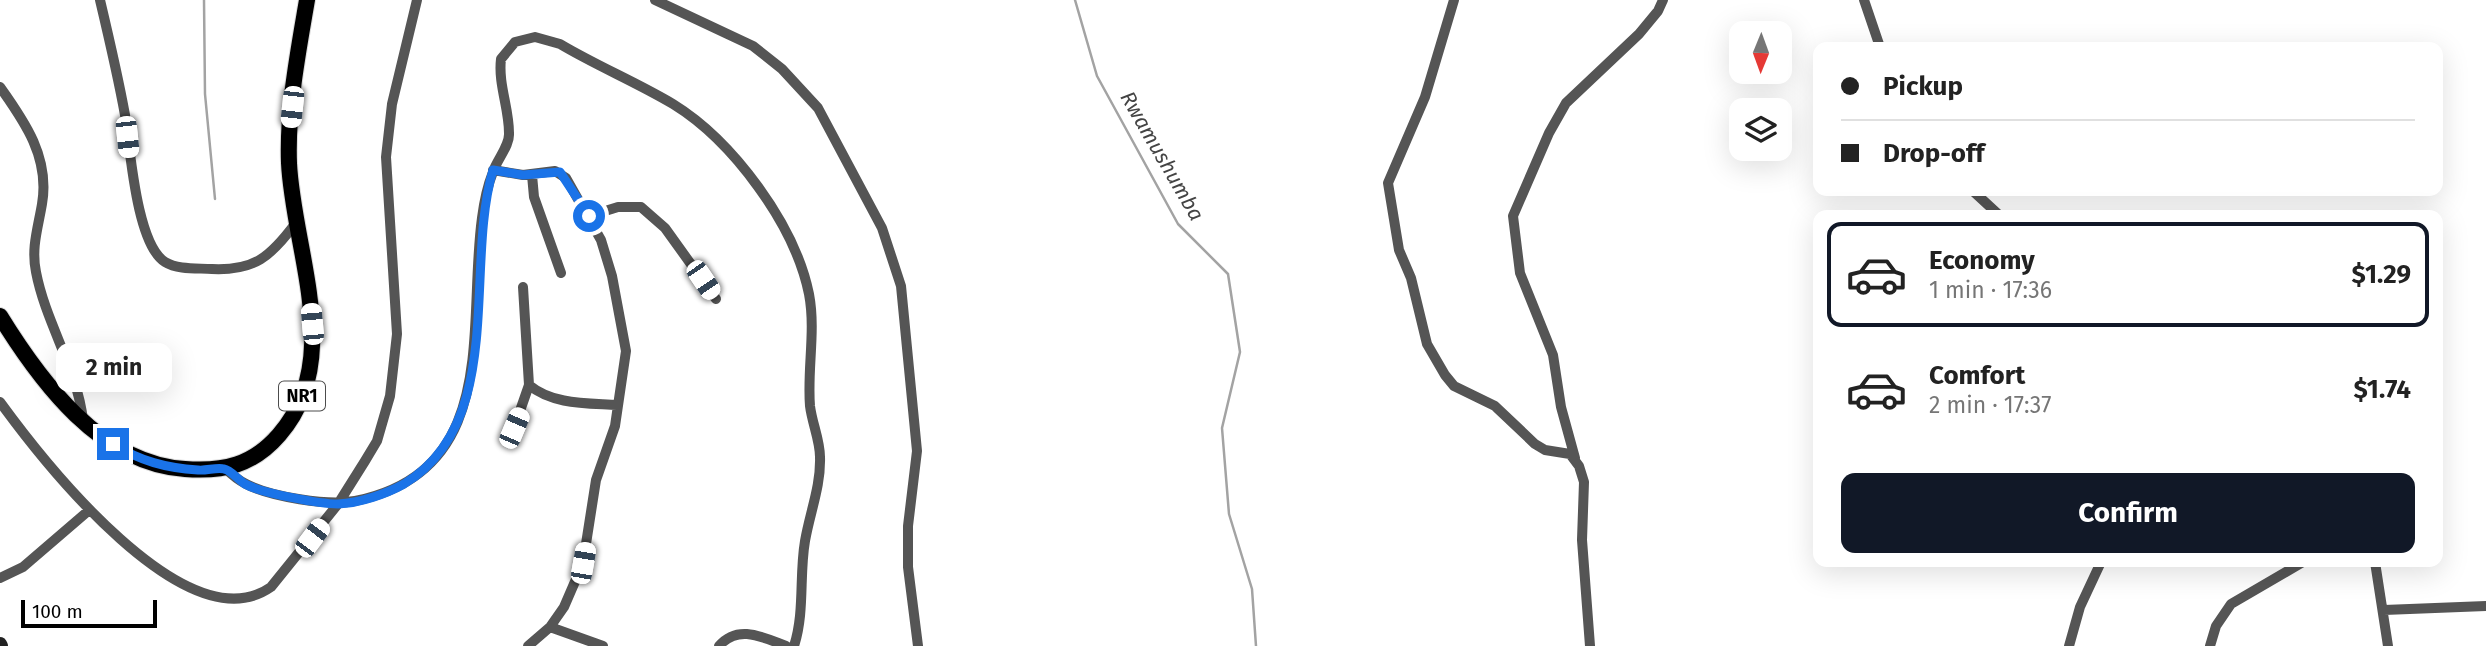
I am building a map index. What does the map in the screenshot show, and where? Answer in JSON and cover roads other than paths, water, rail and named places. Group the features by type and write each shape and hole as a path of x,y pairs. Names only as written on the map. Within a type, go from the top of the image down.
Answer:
{"highway":[{"name":"NR1","path":"0,316 36,369 98,435 150,463 178,469 225,468 254,459 272,443 293,416 308,376 312,324 290,183 289,130 307,0"}],"street":[{"path":"100,0 125,117 138,204 159,256 175,266 190,268 221,269 246,266 265,259 296,224"},
{"path":"0,402 38,454 87,512 133,553 201,596 223,601 245,601 259,597 271,587 338,504 376,442 395,367 396,300 386,157 391,104 417,0"},
{"path":"655,0 752,46 782,69 818,108 886,237 901,286 917,451 908,526 909,579 918,646"},
{"path":"1454,0 1425,97 1388,183 1399,250 1411,278 1427,344 1450,380 1462,391 1495,406 1535,443 1576,459"},
{"path":"1590,646 1582,540 1584,482 1561,407 1553,355 1520,273 1513,216 1549,133 1566,103 1639,34 1658,11 1663,0"},
{"path":"1864,0 1878,42"},
{"path":"225,468 244,484 262,491 338,504 392,490 418,475 454,428 469,386 479,309 481,229 493,170 509,136 502,90 503,53 515,42 543,38 560,44 673,104 702,126 744,172 791,238 809,295 812,327 809,392 821,453 816,496 804,543 800,618 794,646"},
{"path":"0,87 35,142 42,162 43,200 34,239 36,272 80,395 83,420"},
{"path":"493,170 532,175 560,172 589,216 612,276 625,339 615,426 594,493 583,563 564,607 550,627 528,646"},
{"path":"532,175 534,197 561,273"},
{"path":"1978,196 1994,210"},
{"path":"589,216 618,207 641,207 665,228 716,299"},
{"path":"514,428 529,386 523,287"},
{"path":"529,386 538,393 556,398 617,405"},
{"path":"0,578 23,567 87,512"},
{"path":"2069,646 2080,607 2099,567"},
{"path":"2210,646 2216,626 2231,604 2294,567"},
{"path":"2376,567 2388,646"},
{"path":"2384,610 2486,606"},
{"path":"550,627 603,646"},
{"path":"719,646 733,634 746,633 786,646"}],"waterway":[{"path":"204,0 205,94 215,199"},
{"name":"Rwamushumba","path":"1075,0 1097,76 1178,224 1228,274 1240,352 1222,428 1229,514 1252,589 1256,646"}]}
